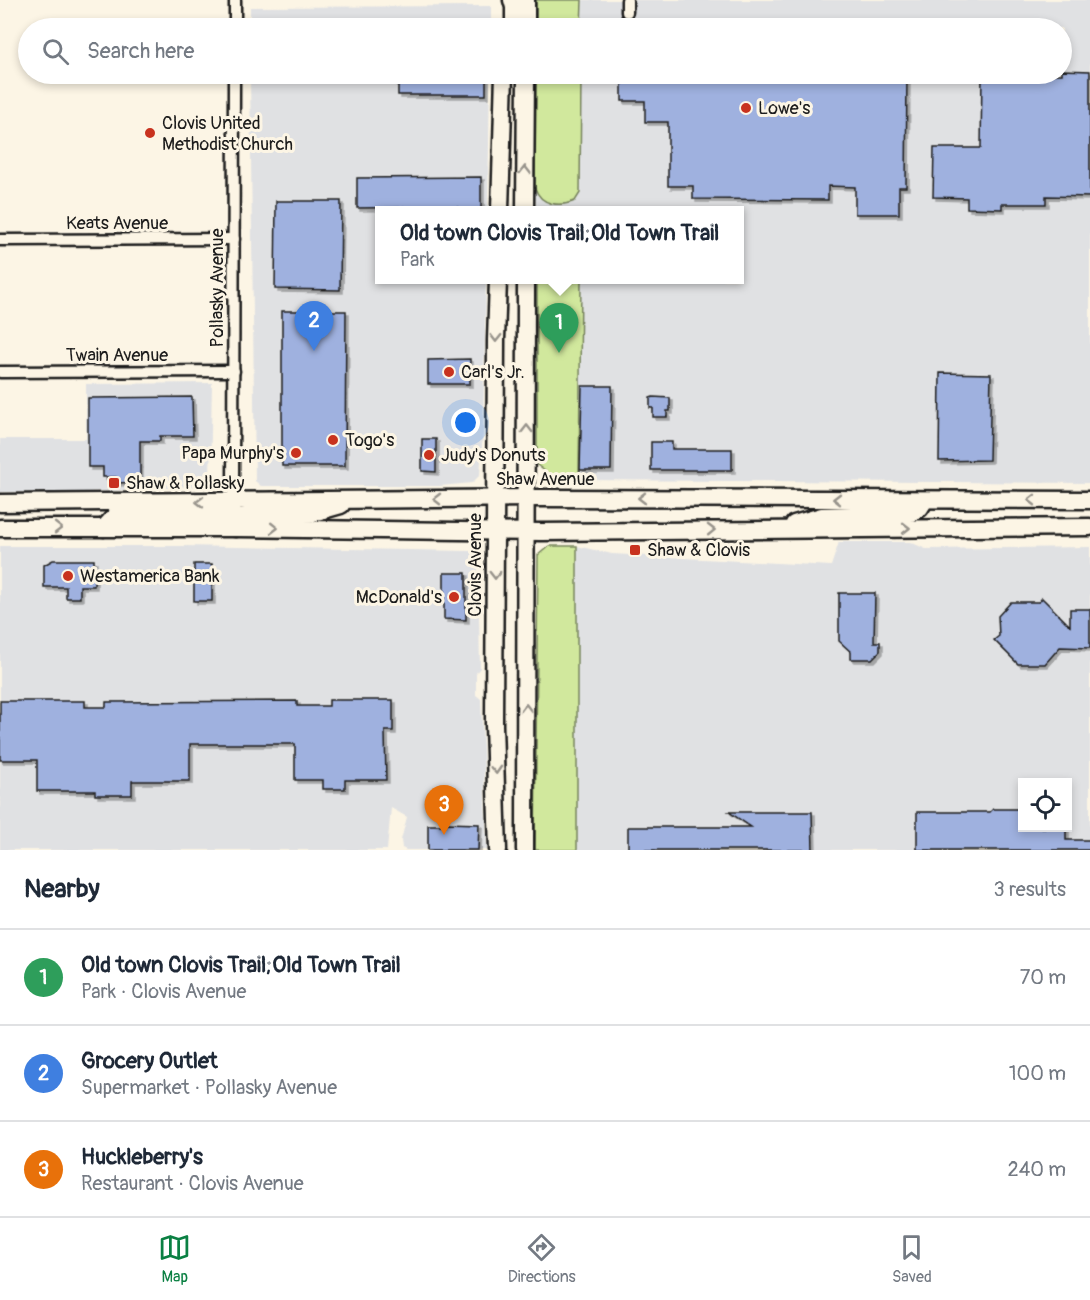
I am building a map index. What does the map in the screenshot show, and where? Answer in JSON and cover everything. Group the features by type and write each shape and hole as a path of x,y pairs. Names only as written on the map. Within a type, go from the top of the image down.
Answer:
{"main road":[{"path":"505,0 505,18"},
{"path":"512,0 514,18"},
{"path":"526,0 526,18"},
{"path":"501,206 504,84"},
{"path":"517,84 525,129"},
{"path":"525,206 526,84"},
{"name":"Clovis Avenue","path":"498,284 495,352 494,724 498,850"},
{"path":"525,850 526,284"},
{"path":"235,528 239,518 245,516 313,513 362,498"},
{"name":"Shaw Avenue","path":"0,503 233,502 362,498 1090,500"},
{"path":"776,529 822,516 911,513 925,500"},
{"path":"104,528 115,516 226,516 232,512 233,502"},
{"path":"0,528 526,532 1090,527"}],"street":[{"path":"235,0 235,18"},
{"path":"627,0 627,12"},
{"name":"Pollasky Avenue","path":"233,502 234,84"},
{"name":"Keats Avenue","path":"0,240 234,239"},
{"name":"Twain Avenue","path":"0,372 234,371"}],"shaded area":[{"path":"582,0 1090,0 1090,483 579,480 581,284 744,284 744,206 536,206 535,188 538,196 580,193 581,84 1072,84 1072,18 581,18"},
{"path":"491,6 491,18 250,18 250,7"},
{"path":"250,84 490,84 488,206 375,206 375,284 486,284 480,475 472,483 440,486 261,486 255,481"},
{"path":"212,383 210,479 204,486 86,492 0,492 0,439 86,439 86,384"},
{"path":"839,542 910,542 926,549 1090,547 1090,850 577,850 577,546 612,554 831,566"},
{"path":"0,546 182,546 470,551 478,557 480,668 476,673 476,695 481,699 487,850 406,850 402,848 401,840 407,817 391,808 387,850 0,850"}],"green space":[{"path":"536,0 582,0 581,18 536,18"},
{"path":"536,84 581,84 580,193 575,201 552,204 546,202 535,188"},
{"path":"537,284 581,284 579,480 555,479 537,465"},
{"path":"549,546 577,546 577,850 535,850 538,555"}],"building":[{"path":"1072,70 1090,71 1090,197 1046,196 1046,204 1002,204 1002,209 967,208 967,198 933,197 934,148 981,148 982,84 1072,84"},
{"path":"398,84 486,84 486,95 398,95"},
{"path":"622,84 907,84 906,187 899,187 899,214 855,214 855,187 828,186 828,200 693,199 693,186 668,186 668,122 645,122 645,101 622,101"},
{"path":"481,177 481,206 357,208 357,178"},
{"path":"276,201 341,201 340,290 275,289"},
{"path":"282,311 346,311 345,466 282,466"},
{"name":"Carl's Jr.","path":"470,359 470,384 428,384 428,360"},
{"path":"940,373 991,374 989,460 939,461"},
{"path":"582,386 612,386 611,470 580,470"},
{"path":"192,397 193,436 160,436 160,441 140,441 140,482 116,483 116,477 103,477 103,467 88,467 88,398"},
{"path":"650,398 670,398 670,411 667,411 667,417 653,417"},
{"name":"Judy's Donuts","path":"422,439 436,439 436,472 422,471"},
{"path":"651,442 672,442 672,449 732,449 732,470 651,470"},
{"path":"53,560 94,560 94,586 80,586 80,598 66,598 66,587 44,587 44,565"},
{"path":"194,564 212,564 212,601 194,601"},
{"path":"444,573 466,573 466,620 444,619"},
{"path":"839,593 875,593 874,642 880,642 880,651 872,659 851,659 851,652 839,641"},
{"path":"1042,598 1070,626 1070,609 1090,609 1090,648 1060,647 1045,664 1018,664 994,640 999,636 998,616 1011,602 1039,602"},
{"path":"329,700 393,700 393,731 385,731 386,780 345,780 345,789 323,789 323,780 295,780 295,744 190,744 190,781 132,781 132,795 95,795 95,791 37,791 37,760 0,760 0,701 85,701 85,707 106,707 106,702 297,701 297,706 329,706"},
{"path":"993,809 1018,809 1018,832 1066,832 1066,840 1090,840 1090,850 917,850 917,812 990,812"},
{"path":"729,812 812,812 813,850 628,850 628,827 751,827"},
{"path":"446,823 479,824 478,850 428,850 428,825 446,825"}],"place":[{"name":"Lowe's","path":"746,108"},
{"name":"Clovis United Methodist Church","path":"150,133"},
{"name":"Grocery Outlet","path":"314,351"},
{"name":"Old town Clovis Trail;Old Town Trail","path":"559,353"},
{"name":"Carl's Jr.","path":"449,372"},
{"name":"Togo's","path":"333,440"},
{"name":"Papa Murphy's","path":"296,453"},
{"name":"Judy's Donuts","path":"429,455"},
{"name":"Shaw & Pollasky","path":"114,483"},
{"name":"Shaw & Clovis","path":"635,550"},
{"name":"Westamerica Bank","path":"68,576"},
{"name":"McDonald's","path":"454,597"},
{"name":"Huckleberry's","path":"444,835"}]}
